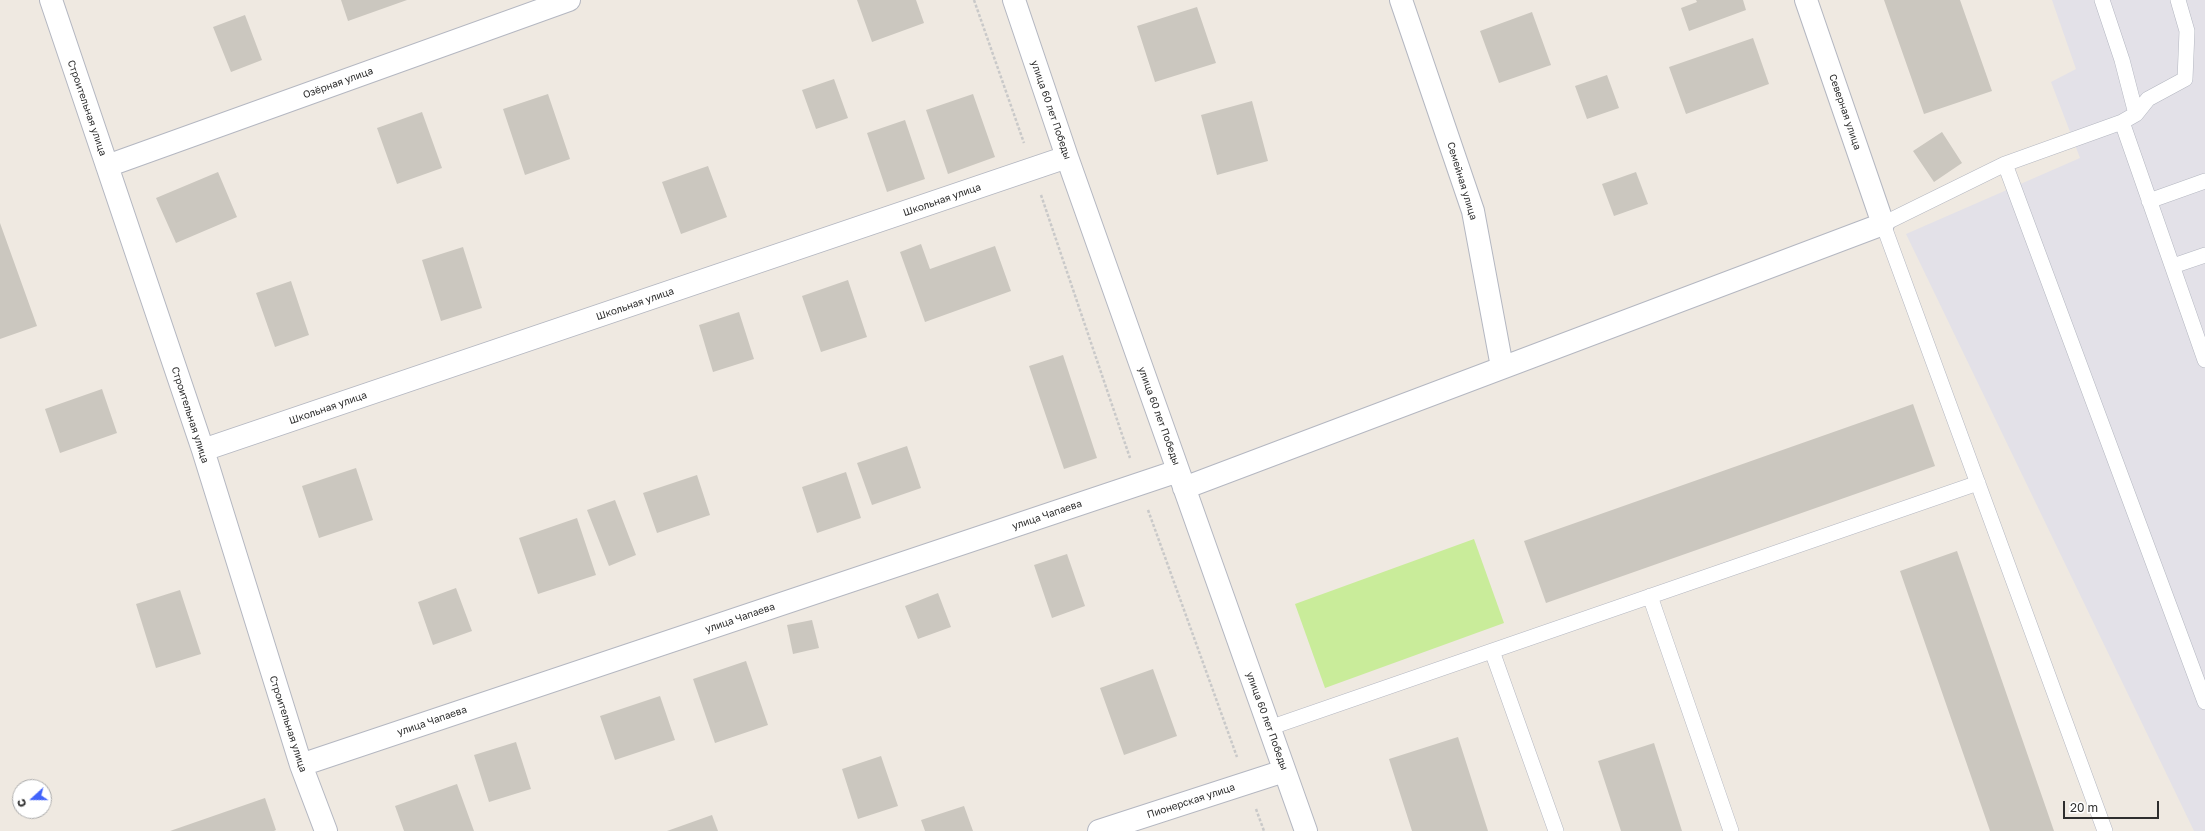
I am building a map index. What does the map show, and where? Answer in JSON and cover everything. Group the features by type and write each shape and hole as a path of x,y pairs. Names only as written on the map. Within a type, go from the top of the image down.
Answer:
{"street":[{"name":"Строительная улица","path":"51,0 203,450 301,765 326,831"},
{"name":"Озёрная улица","path":"107,166 568,0"},
{"name":"улица 60 лет Победы","path":"1014,0 1067,157 1306,831"},
{"name":"Семейная улица","path":"1401,0 1473,211 1502,367"},
{"name":"Северная улица","path":"1806,0 1883,224"},
{"name":"Школьная улица","path":"203,450 1067,157"},
{"name":"улица Чапаева","path":"301,765 1139,484 1181,479 1502,367 1883,224"},
{"name":"Пионерская улица","path":"1099,831 1284,771"}],"lane":[{"path":"2102,0 2122,60 2136,114"},
{"path":"2105,831 1883,224 2005,164 2122,122 2136,114 2148,99 2185,79 2187,31 2178,0"},
{"path":"2122,122 2205,360"},
{"path":"2005,164 2205,702"},
{"path":"2149,201 2205,181"},
{"path":"2173,266 2205,255"},
{"path":"1269,728 1978,483"},
{"path":"1650,596 1731,831"},
{"path":"1492,651 1556,831"}],"path":[{"path":"974,0 1139,484 1264,831"}],"shaded area":[{"path":"2052,0 2205,0 2205,831 2194,831 1906,234 2080,158 2051,82 2076,69"}],"green space":[{"path":"1474,539 1504,623 1325,688 1295,604"}],"building":[{"path":"341,0 407,0 348,21"},
{"path":"857,0 916,0 924,23 872,42"},
{"path":"1696,0 1743,0 1746,10 1689,31 1681,8 1697,2"},
{"path":"1884,0 1960,0 1992,91 1924,114"},
{"path":"1197,7 1216,63 1155,82 1137,26"},
{"path":"1532,12 1551,65 1499,83 1480,31"},
{"path":"245,15 262,60 231,72 213,27"},
{"path":"1753,38 1769,84 1686,114 1669,67"},
{"path":"1607,75 1619,108 1587,119 1575,86"},
{"path":"834,79 848,118 816,129 802,90"},
{"path":"548,94 570,159 525,175 503,109"},
{"path":"973,94 995,157 948,174 926,110"},
{"path":"1252,101 1268,161 1217,175 1201,115"},
{"path":"422,112 442,168 397,184 377,128"},
{"path":"905,120 925,179 887,192 867,133"},
{"path":"1942,132 1962,163 1934,182 1913,151"},
{"path":"708,166 727,217 681,234 662,182"},
{"path":"218,172 237,217 176,243 156,198"},
{"path":"1636,172 1648,204 1614,216 1602,184"},
{"path":"0,223 37,326 0,339"},
{"path":"921,244 930,269 995,246 1011,291 925,322 900,252"},
{"path":"463,247 482,308 441,321 422,260"},
{"path":"848,280 867,337 821,352 802,296"},
{"path":"291,281 309,335 275,347 256,293"},
{"path":"739,312 754,359 713,372 699,325"},
{"path":"1063,355 1097,458 1064,469 1029,366"},
{"path":"102,389 117,433 60,453 45,409"},
{"path":"1913,404 1935,466 1546,603 1524,541"},
{"path":"907,446 921,488 872,505 857,463"},
{"path":"356,468 373,520 319,538 302,486"},
{"path":"846,472 861,518 817,533 802,487"},
{"path":"697,475 710,515 657,533 643,493"},
{"path":"615,500 636,555 609,566 587,510"},
{"path":"577,518 596,575 538,594 519,538"},
{"path":"1957,551 2054,831 1990,831 1900,571"},
{"path":"1067,554 1085,606 1052,618 1034,565"},
{"path":"456,588 472,631 433,645 418,602"},
{"path":"180,590 201,654 156,668 136,604"},
{"path":"938,593 951,627 918,639 905,606"},
{"path":"812,620 819,648 793,654 787,625"},
{"path":"746,661 768,725 715,743 693,679"},
{"path":"1153,669 1177,736 1124,755 1100,688"},
{"path":"660,696 675,740 615,760 600,716"},
{"path":"1458,737 1488,831 1412,831 1389,759"},
{"path":"516,742 531,789 489,802 474,755"},
{"path":"1654,743 1682,831 1621,831 1598,761"},
{"path":"881,756 898,806 858,819 842,769"},
{"path":"457,784 474,831 404,831 395,806"},
{"path":"265,798 276,830 274,831 170,831"},
{"path":"964,806 973,831 925,831 921,820"},
{"path":"712,815 718,831 667,831"}]}
